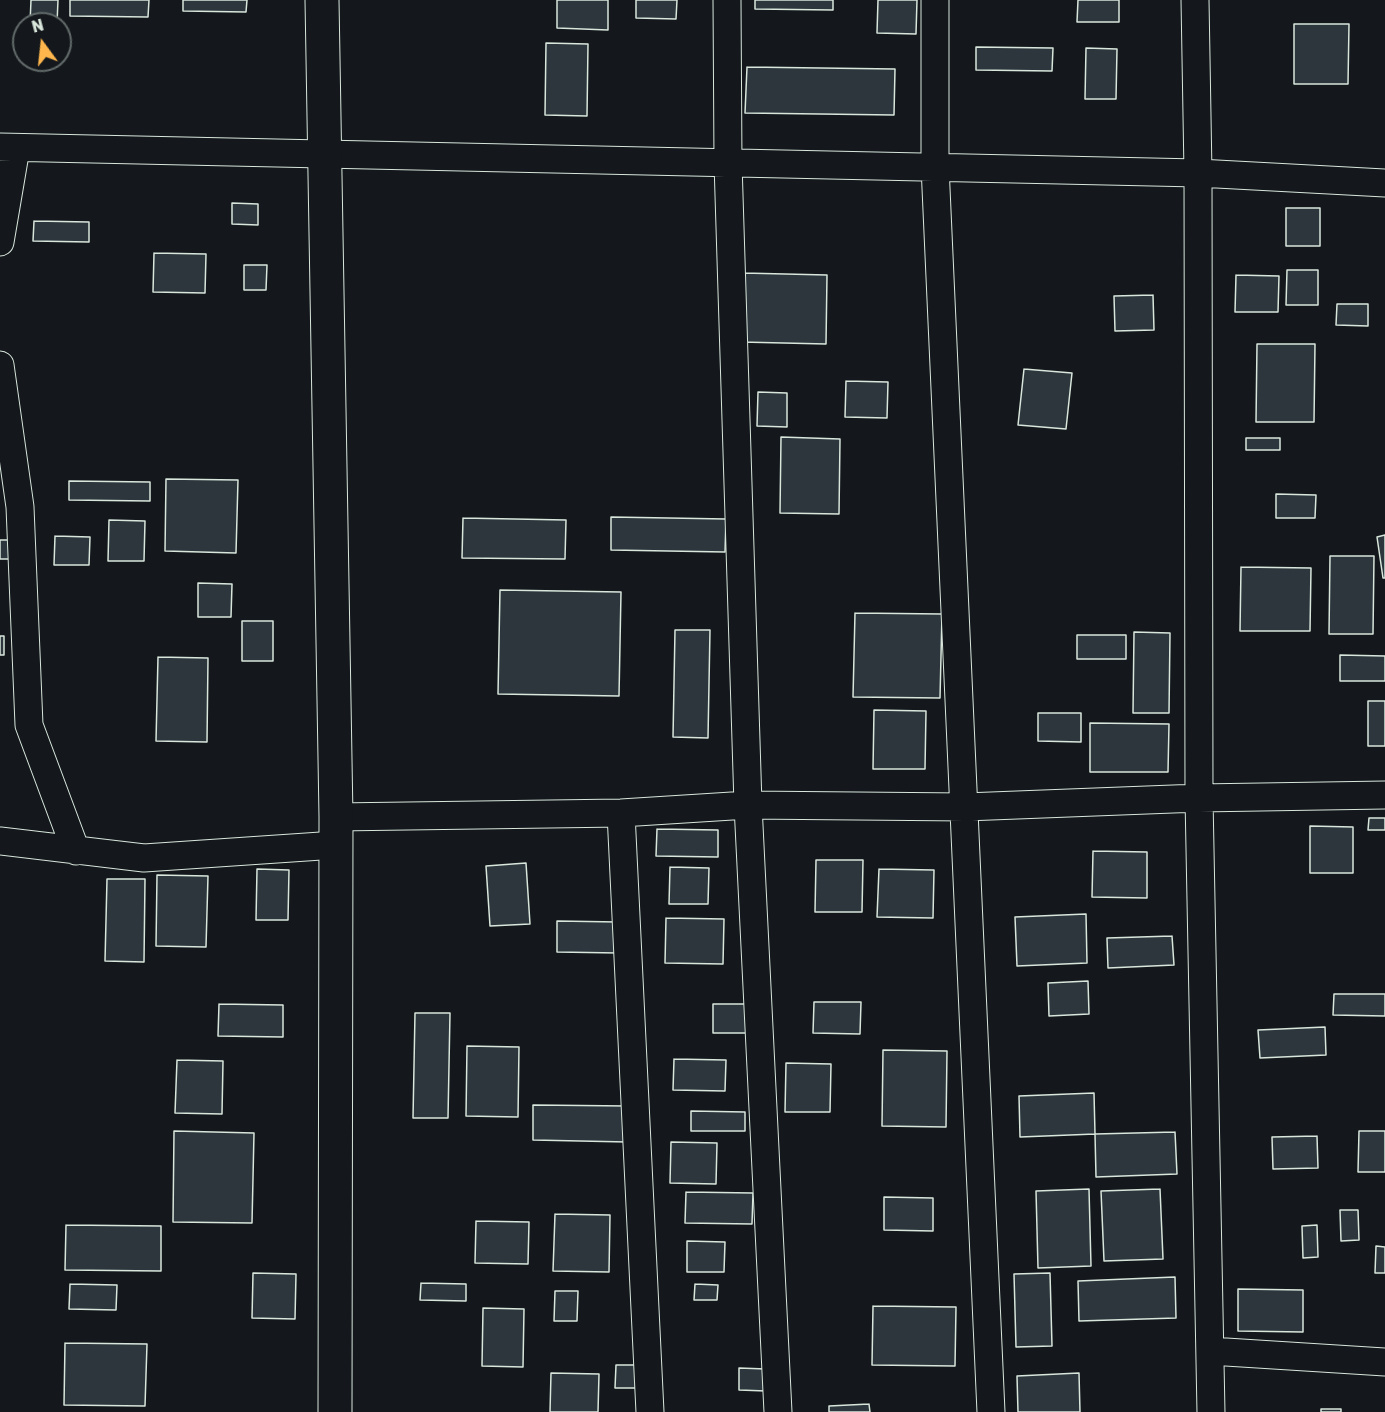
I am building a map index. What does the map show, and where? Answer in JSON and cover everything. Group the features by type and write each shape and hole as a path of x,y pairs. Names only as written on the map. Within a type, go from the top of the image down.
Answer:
{"street":[{"path":"322,0 336,831 335,1412"},
{"path":"727,0 728,163 748,805 778,1412"},
{"path":"935,0 935,166 966,807 991,1412"},
{"path":"1195,0 1198,172 1199,798 1211,1412"},
{"path":"0,242 8,148 1198,172 1385,183"},
{"path":"0,365 20,507 29,725 76,851"},
{"path":"0,841 144,858 336,831 748,805 966,807 1199,798 1385,795"},
{"path":"621,813 650,1412"},
{"path":"1210,1351 1385,1362"}],"building":[{"path":"31,0 58,0 58,12 30,12"},
{"path":"70,0 149,0 148,17 72,16"},
{"path":"183,0 247,0 246,12 183,11"},
{"path":"557,0 608,0 608,30 557,28"},
{"path":"636,0 677,0 676,19 636,18"},
{"path":"755,0 833,0 833,10 755,9"},
{"path":"878,0 917,0 916,34 877,33"},
{"path":"1078,0 1119,0 1119,22 1077,22"},
{"path":"1294,24 1349,24 1348,84 1294,84"},
{"path":"546,43 588,44 587,116 545,115"},
{"path":"976,47 1053,48 1052,71 976,70"},
{"path":"1086,48 1117,49 1116,99 1085,99"},
{"path":"747,67 895,69 894,115 745,113"},
{"path":"232,203 258,204 258,225 232,224"},
{"path":"1286,208 1320,208 1320,246 1286,246"},
{"path":"34,221 89,222 89,242 33,241"},
{"path":"154,253 206,254 205,293 153,292"},
{"path":"244,265 267,265 266,290 244,290"},
{"path":"1287,270 1318,270 1318,305 1286,305"},
{"path":"743,273 827,275 826,344 741,342"},
{"path":"1236,275 1279,276 1278,312 1235,312"},
{"path":"1153,295 1154,330 1115,331 1114,296"},
{"path":"1337,304 1368,304 1368,326 1336,325"},
{"path":"1257,344 1315,344 1314,422 1256,422"},
{"path":"1024,369 1072,373 1066,429 1018,425"},
{"path":"846,381 888,382 887,418 845,417"},
{"path":"758,392 787,393 787,427 757,426"},
{"path":"781,437 840,439 839,514 780,513"},
{"path":"1246,438 1280,438 1280,450 1246,450"},
{"path":"166,479 238,480 236,553 165,551"},
{"path":"69,481 150,482 150,501 69,500"},
{"path":"1276,494 1316,495 1315,518 1276,518"},
{"path":"611,517 726,519 725,552 611,550"},
{"path":"463,518 566,520 565,559 462,558"},
{"path":"109,520 145,521 144,561 108,561"},
{"path":"1385,535 1385,578 1383,578 1377,537"},
{"path":"55,536 90,537 89,565 54,565"},
{"path":"0,540 9,540 9,559 0,559"},
{"path":"1330,556 1374,556 1373,634 1329,634"},
{"path":"1241,567 1311,568 1310,631 1240,631"},
{"path":"198,583 232,584 231,617 198,617"},
{"path":"500,590 621,592 619,696 498,694"},
{"path":"855,613 942,614 940,698 853,697"},
{"path":"242,621 273,621 273,661 242,661"},
{"path":"675,630 710,630 708,738 673,737"},
{"path":"1134,632 1170,633 1169,713 1133,713"},
{"path":"1077,635 1126,635 1126,659 1077,659"},
{"path":"0,636 4,636 4,655 0,655"},
{"path":"1340,655 1385,656 1385,681 1340,681"},
{"path":"158,657 208,658 207,742 156,741"},
{"path":"1368,701 1385,701 1385,746 1368,746"},
{"path":"874,710 926,711 925,769 873,769"},
{"path":"1038,713 1081,713 1081,742 1038,741"},
{"path":"1090,723 1169,724 1168,772 1090,772"},
{"path":"1369,818 1385,818 1385,830 1368,830"},
{"path":"1310,826 1353,827 1353,873 1310,873"},
{"path":"657,829 718,830 718,857 656,856"},
{"path":"1093,851 1147,852 1147,898 1092,897"},
{"path":"816,860 863,860 862,912 815,912"},
{"path":"526,863 530,924 490,926 486,866"},
{"path":"670,867 709,868 708,904 669,904"},
{"path":"257,869 289,870 288,920 256,920"},
{"path":"879,869 934,870 933,918 877,917"},
{"path":"157,875 208,876 206,947 156,946"},
{"path":"107,879 145,879 144,962 105,961"},
{"path":"1086,914 1087,963 1017,966 1015,917"},
{"path":"666,918 724,919 723,964 665,963"},
{"path":"557,921 618,922 618,953 557,952"},
{"path":"1172,936 1174,965 1108,968 1107,938"},
{"path":"1088,981 1089,1014 1049,1016 1048,983"},
{"path":"1334,994 1385,994 1385,1016 1333,1015"},
{"path":"814,1002 861,1002 860,1034 813,1033"},
{"path":"219,1004 283,1005 283,1037 218,1036"},
{"path":"713,1004 747,1004 747,1033 713,1033"},
{"path":"415,1013 450,1013 448,1118 413,1118"},
{"path":"1325,1027 1326,1055 1260,1058 1258,1030"},
{"path":"467,1046 519,1047 518,1117 466,1116"},
{"path":"883,1050 947,1051 946,1127 882,1126"},
{"path":"674,1059 726,1060 725,1091 673,1090"},
{"path":"177,1060 223,1061 222,1114 175,1113"},
{"path":"786,1063 831,1064 830,1112 785,1112"},
{"path":"1094,1093 1095,1134 1020,1137 1019,1096"},
{"path":"533,1105 628,1106 627,1142 533,1140"},
{"path":"691,1111 745,1112 745,1131 691,1131"},
{"path":"174,1131 254,1133 252,1223 173,1222"},
{"path":"1359,1131 1385,1131 1385,1172 1358,1172"},
{"path":"1175,1132 1177,1174 1096,1177 1095,1134"},
{"path":"1317,1136 1318,1168 1273,1169 1272,1137"},
{"path":"671,1142 717,1143 716,1184 670,1183"},
{"path":"1089,1189 1091,1266 1038,1268 1036,1191"},
{"path":"1160,1189 1163,1259 1104,1261 1101,1191"},
{"path":"686,1192 753,1193 752,1224 685,1223"},
{"path":"884,1197 933,1198 933,1231 884,1230"},
{"path":"1340,1210 1358,1210 1359,1240 1341,1241"},
{"path":"555,1214 610,1215 609,1272 553,1271"},
{"path":"476,1221 529,1222 528,1264 475,1263"},
{"path":"66,1225 161,1226 161,1271 65,1270"},
{"path":"1317,1225 1318,1257 1303,1258 1302,1226"},
{"path":"687,1241 725,1242 724,1272 687,1272"},
{"path":"1376,1246 1385,1247 1385,1273 1375,1273"},
{"path":"253,1273 296,1274 295,1319 252,1318"},
{"path":"1050,1273 1052,1346 1016,1347 1014,1274"},
{"path":"1175,1277 1176,1318 1079,1321 1078,1281"},
{"path":"421,1283 466,1284 466,1301 420,1300"},
{"path":"70,1284 117,1285 116,1310 69,1309"},
{"path":"695,1284 718,1285 717,1300 694,1300"},
{"path":"1238,1289 1303,1290 1303,1332 1238,1331"},
{"path":"555,1291 578,1291 577,1321 554,1321"},
{"path":"873,1306 956,1307 955,1366 872,1365"},
{"path":"483,1308 524,1309 523,1367 482,1366"},
{"path":"65,1343 147,1344 145,1406 64,1405"},
{"path":"616,1365 639,1365 639,1388 615,1388"},
{"path":"739,1368 766,1369 766,1391 739,1390"},
{"path":"551,1373 599,1374 598,1412 550,1412"},
{"path":"1079,1373 1080,1412 1018,1412 1017,1376"},
{"path":"869,1404 870,1412 829,1412 829,1406"},
{"path":"1321,1409 1341,1409 1341,1412 1321,1412"}]}
